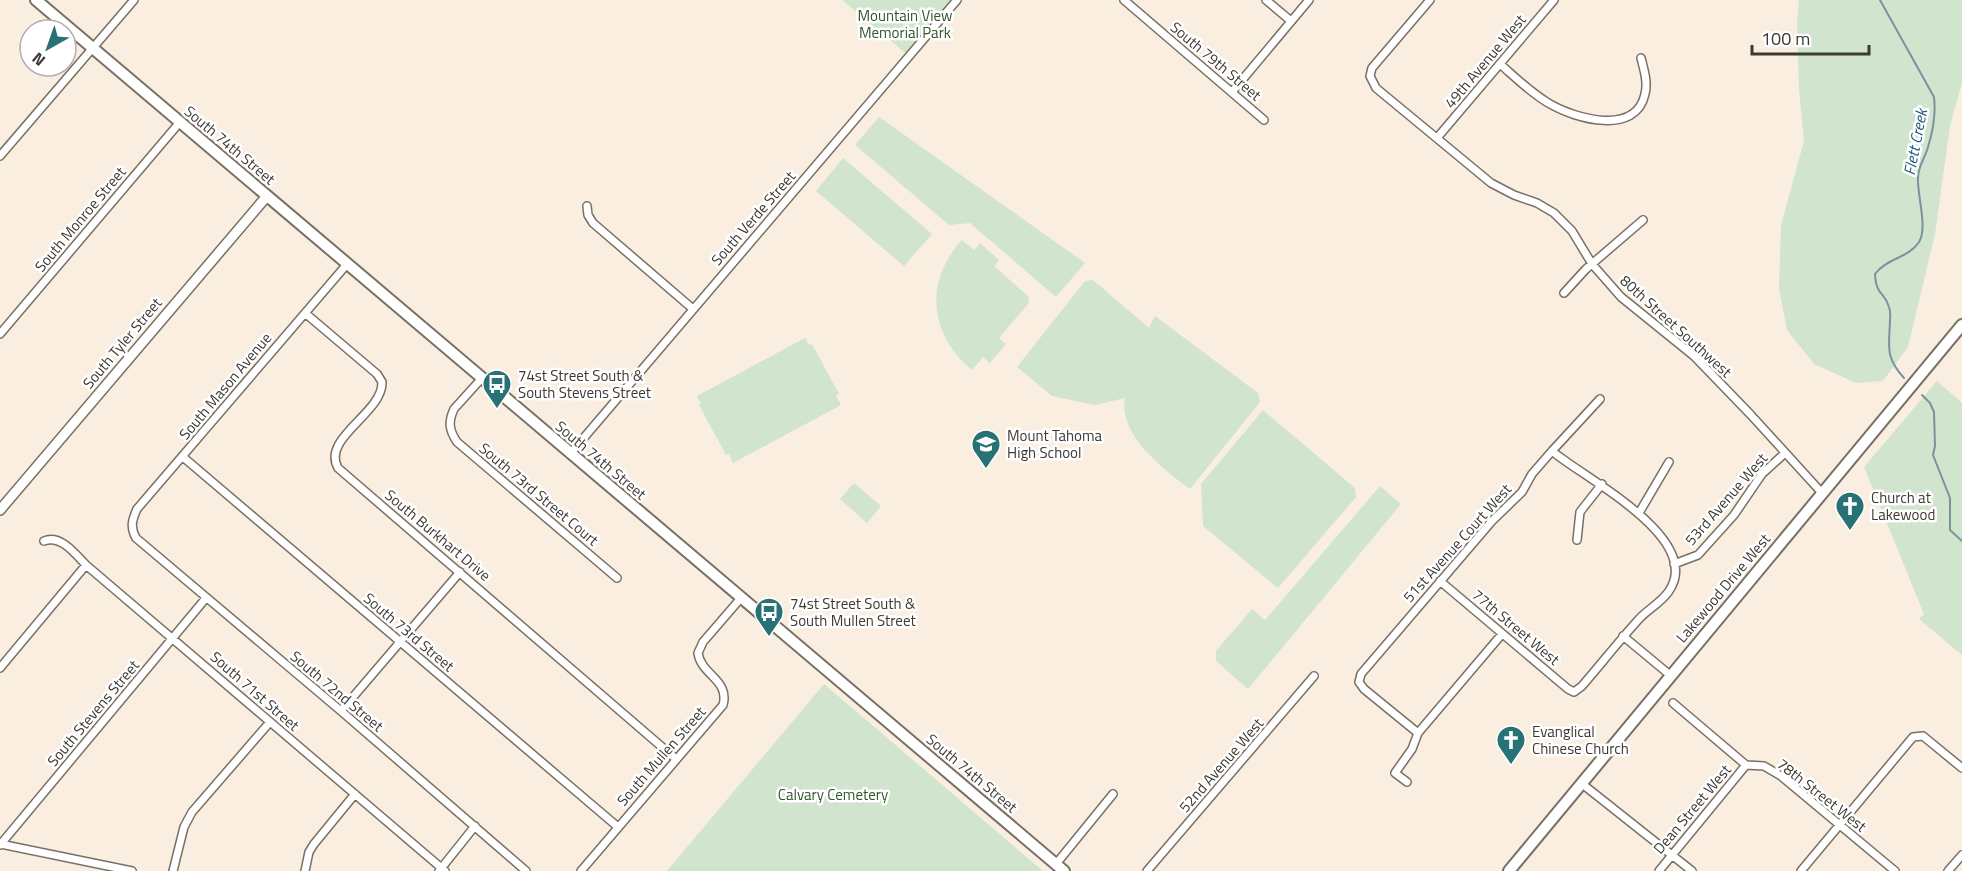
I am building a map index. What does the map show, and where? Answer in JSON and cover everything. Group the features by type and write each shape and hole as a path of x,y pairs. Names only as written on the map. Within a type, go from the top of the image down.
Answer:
{"main road":[{"name":"South 74th Street","path":"36,0 1060,867"},
{"name":"Lakewood Drive West","path":"1509,871 1962,325"}],"street":[{"path":"0,156 134,0"},
{"name":"South Verde Street","path":"570,453 957,0"},
{"name":"South 79th Street","path":"1124,0 1264,120"},
{"path":"1266,0 1291,21"},
{"path":"1232,92 1309,0"},
{"name":"80th Street Southwest","path":"1430,0 1375,63 1370,76 1376,88 1491,183 1554,213 1572,231 1592,264 1621,297 1694,356 1822,494"},
{"name":"49th Avenue West","path":"1437,138 1554,0"},
{"path":"1500,64 1540,98 1552,105 1583,117 1610,121 1629,116 1644,100 1646,86 1641,58"},
{"name":"South Monroe Street","path":"0,334 180,122"},
{"name":"South Tyler Street","path":"0,510 267,196"},
{"path":"587,206 592,223 693,309"},
{"path":"1564,293 1592,264 1642,220"},
{"name":"South Mason Avenue","path":"132,531 132,521 137,509 348,263"},
{"name":"South Burkhart Drive","path":"305,313 377,374 382,382 379,397 336,447 334,459 338,468 676,759"},
{"name":"South 73rd Street Court","path":"482,378 454,409 449,426 451,433 462,447 616,578"},
{"name":"51st Avenue Court West","path":"1418,733 1364,689 1359,679 1360,674 1492,521 1522,492 1532,474 1600,399"},
{"path":"1552,451 1602,484 1639,513 1668,546 1674,564 1674,579 1669,591 1623,636 1670,675"},
{"name":"53rd Avenue West","path":"1674,564 1692,558 1703,550 1734,514 1755,481 1785,453"},
{"name":"South 73rd Street","path":"183,457 618,827"},
{"path":"1639,513 1669,462"},
{"path":"1577,540 1580,512 1602,484"},
{"name":"South 72nd Street","path":"132,531 136,538 526,871"},
{"name":"South 71st Street","path":"44,541 52,539 63,543 86,566 442,870"},
{"path":"0,668 86,566"},
{"path":"341,711 460,572"},
{"name":"77th Street West","path":"1440,581 1568,689 1575,692 1623,636"},
{"name":"South Stevens Street","path":"0,844 206,598"},
{"name":"South Mullen Street","path":"580,871 723,705 724,690 701,664 698,653 703,642 741,598"},
{"path":"1407,782 1395,773 1409,755 1418,733 1502,634"},
{"name":"52nd Avenue West","path":"1147,871 1314,676"},
{"name":"78th Street West","path":"1673,703 1746,765 1764,766 1781,776 1895,871"},
{"path":"173,871 184,827 192,812 270,722"},
{"path":"1801,871 1912,737 1923,736 1962,768"},
{"name":"Dean Street West","path":"1659,871 1746,765"},
{"path":"1581,783 1692,871"},
{"path":"305,871 309,852 314,844 355,794"},
{"path":"1060,867 1113,794"},
{"path":"442,870 475,826"},
{"path":"0,844 132,871"},
{"path":"1948,871 1962,855"}],"green space":[{"name":"Mountain View Memorial Park","path":"842,0 957,0 909,56"},
{"path":"1799,0 1962,0 1962,83 1950,126 1935,234 1908,347 1883,381 1856,383 1814,364 1787,330 1779,289 1781,225 1804,141 1799,89 1797,22"},
{"path":"879,117 1085,263 1056,297 970,223 949,225 855,145"},
{"path":"843,158 932,234 904,266 816,191"},
{"path":"962,240 974,250 980,243 999,260 994,266 1028,296 1029,303 999,338 1006,344 990,363 983,357 972,370 947,341 940,324 937,307 937,290 941,273"},
{"path":"1093,280 1149,328 1155,316 1258,393 1260,402 1190,489 1167,472 1135,438 1128,425 1125,398 1095,405 1052,396 1017,367 1085,281"},
{"path":"805,338 809,345 812,344 839,394 836,396 841,405 733,463 729,454 726,455 699,405 701,404 697,396"},
{"path":"1937,381 1962,403 1962,655 1919,619 1924,614 1864,467"},
{"path":"1263,410 1355,488 1356,497 1278,588 1203,526 1201,484"},
{"path":"854,483 881,506 867,523 840,499"},
{"path":"1380,486 1401,504 1248,689 1216,661 1216,651 1252,609 1265,620"},
{"name":"Calvary Cemetery","path":"824,684 1043,871 667,871"}],"waterway":[{"name":"Flett Creek","path":"1880,0 1934,97 1935,103 1931,135 1918,174 1922,236 1910,252 1886,264 1875,274 1877,286 1890,311 1891,358 1904,378"},
{"name":"Flett Creek","path":"1922,395 1930,403 1934,412 1933,455 1950,498 1950,530 1962,541"}],"place":[{"name":"74st Street South & South Stevens Street","path":"497,410"},
{"name":"Mount Tahoma High School","path":"986,470"},
{"name":"Church at Lakewood","path":"1850,532"},
{"name":"74st Street South & South Mullen Street","path":"769,638"},
{"name":"Evanglical Chinese Church","path":"1511,766"}]}
